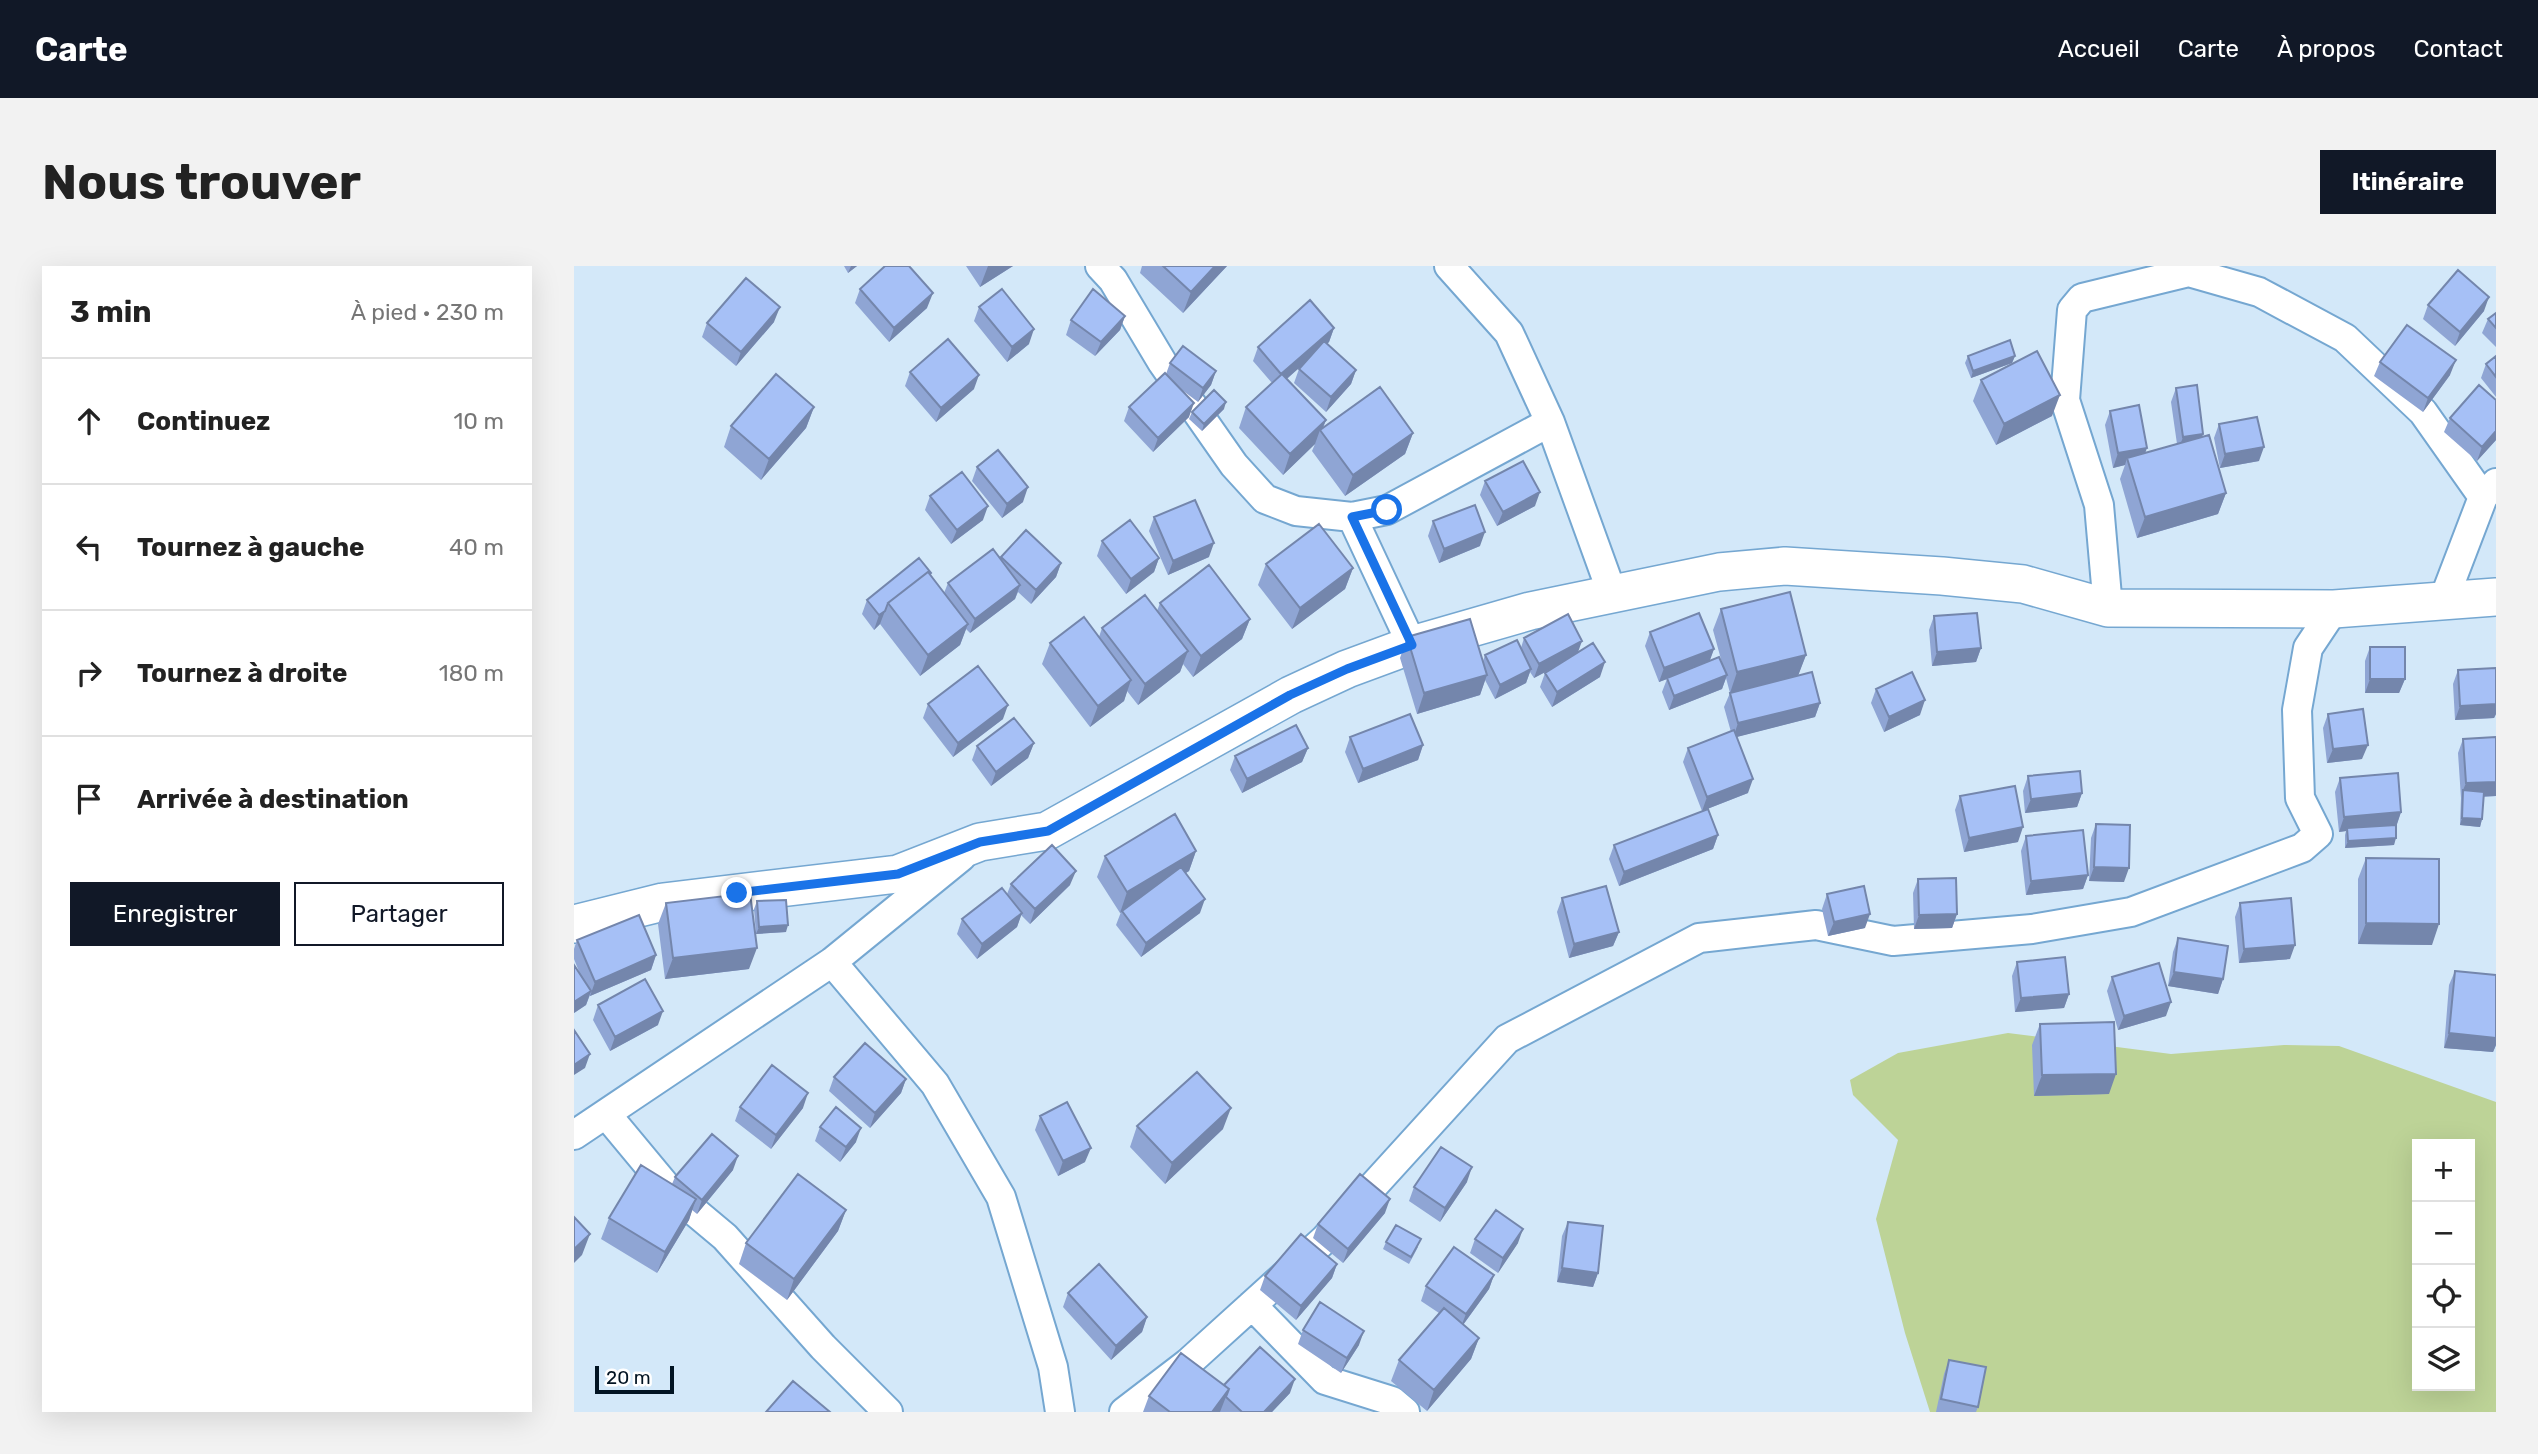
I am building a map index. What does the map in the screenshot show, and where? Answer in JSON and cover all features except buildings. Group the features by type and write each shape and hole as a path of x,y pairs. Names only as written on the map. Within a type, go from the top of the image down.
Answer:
{"main road":[{"path":"574,924 663,902 898,874 980,842 1048,831 1290,695 1347,669 1412,645 1530,611 1718,572 1785,566 2024,584 2108,608 2334,609 2496,597"}],"street":[{"path":"1100,266 1113,280 1162,362 1234,465 1265,499 1296,511 1352,517 1387,510 1550,422"},
{"path":"1449,266 1509,333 1550,422 1612,593"},
{"path":"2108,608 2099,505 2065,400 2072,310 2082,298 2189,272 2259,292 2345,338 2423,412 2490,490 2444,599"},
{"path":"1352,517 1412,645"},
{"path":"1124,1412 1188,1363 1325,1239 1439,1110 1507,1040 1699,938 1816,925 1893,941 2032,929 2131,912 2302,848 2318,834 2300,798 2297,710 2308,648 2334,609"},
{"path":"574,1135 832,962 980,842"},
{"path":"832,962 935,1084 1001,1197 1053,1367 1060,1412"},
{"path":"606,1114 670,1191 725,1237 823,1347 888,1412"},
{"path":"1252,1305 1325,1380 1392,1401 1405,1412"}],"green space":[{"path":"2008,1033 2171,1054 2284,1045 2339,1046 2496,1102 2496,1412 1930,1412 1905,1333 1876,1219 1898,1140 1853,1095 1850,1080 1898,1053"}],"route":[{"path":"737,893 898,874 980,842 1048,831 1186,751 1290,695 1347,669 1412,645 1352,517 1387,510"}]}
